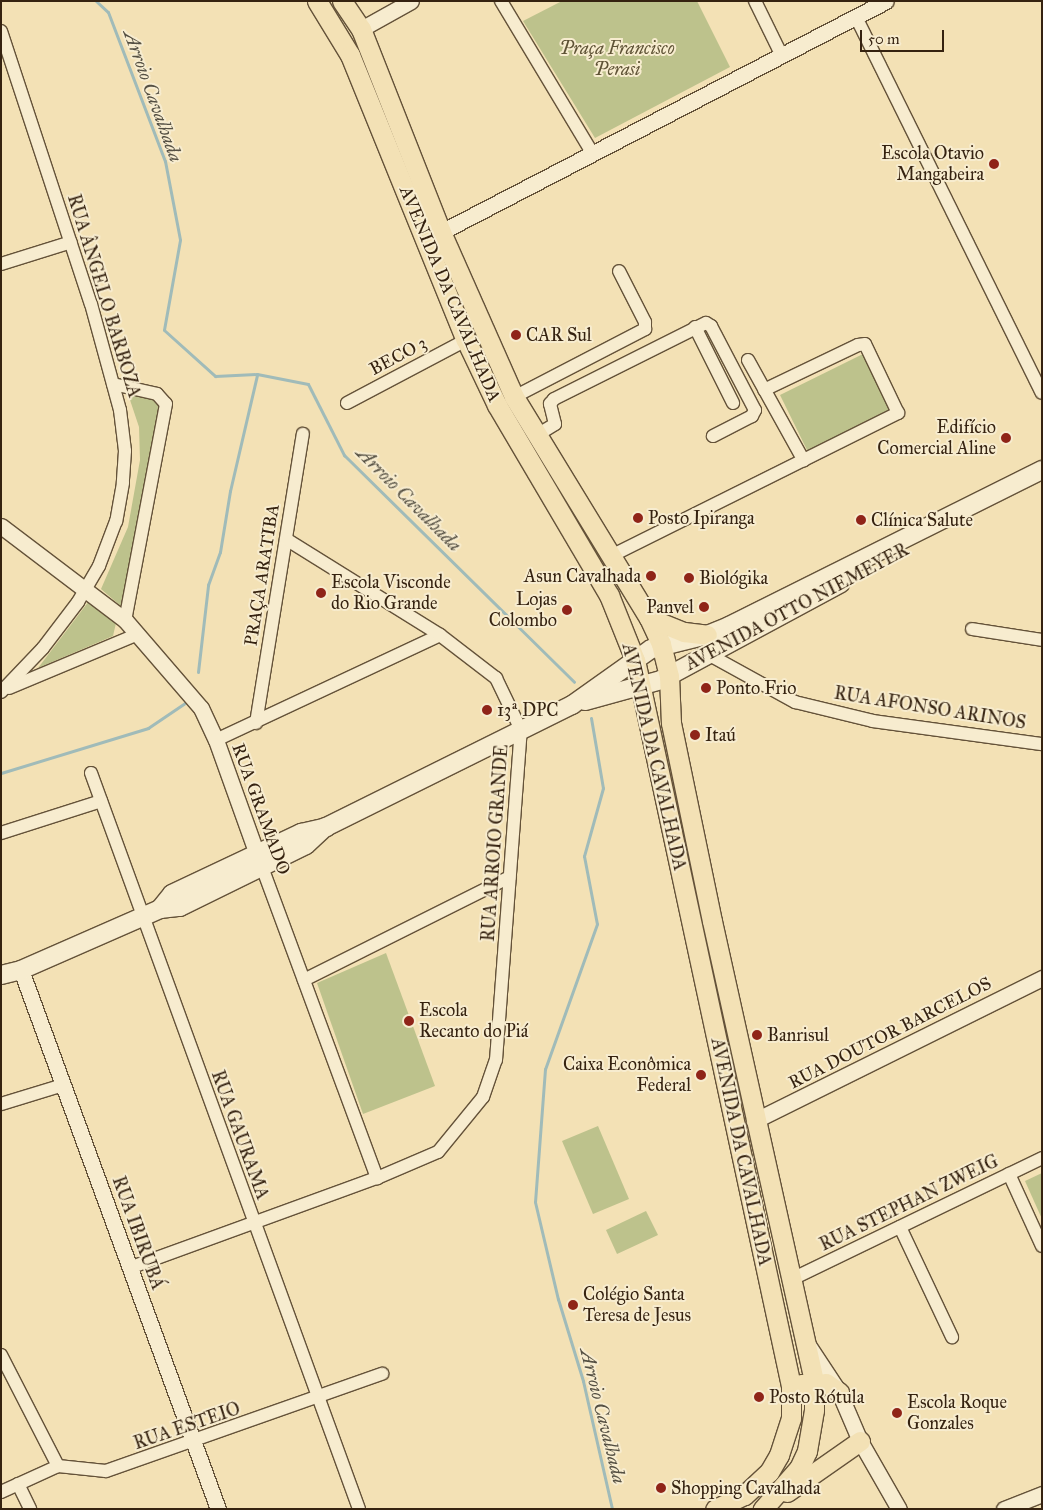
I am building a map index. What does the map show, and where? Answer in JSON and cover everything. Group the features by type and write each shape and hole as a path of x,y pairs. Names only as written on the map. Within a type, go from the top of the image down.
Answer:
{"main road":[{"name":"AVENIDA DA CAVALHADA","path":"318,1 350,55 466,340 497,405 609,595 635,660 791,1386 791,1418 779,1455 758,1485 744,1495 715,1509"},
{"path":"322,1 348,27 361,29"},
{"name":"AVENIDA DA CAVALHADA","path":"342,1 361,29 441,232 514,397 649,618 661,644 669,676 671,723 754,1121 790,1280 808,1345 814,1382 814,1410 807,1451 800,1468 764,1508"},
{"name":"AVENIDA OTTO NIEMEYER","path":"572,704 640,687 669,676 706,644 1042,470"},
{"name":"AVENIDA OTTO NIEMEYER","path":"1,975 21,970 143,918 160,909 172,894 259,861 301,833 326,827 522,730 572,704 661,644 706,644 1042,481"},
{"path":"649,618 684,632 706,644"},
{"path":"726,1077 744,1117 754,1121"},
{"path":"791,1386 814,1382 826,1383 840,1392"},
{"path":"764,1508 860,1441"},
{"path":"728,1509 744,1495"}],"street":[{"path":"361,29 412,1"},
{"path":"501,1 593,154"},
{"path":"755,1 782,56"},
{"path":"441,232 886,1"},
{"path":"856,17 1040,386"},
{"name":"RUA ÂNGELO BARBOZA","path":"1,31 71,242 113,384 120,410 125,451 123,483 114,525 87,588 39,654 2,691"},
{"path":"1,264 71,242"},
{"path":"514,397 645,329 645,322 619,271"},
{"path":"537,435 555,424 550,404 554,399 706,323 711,326 755,410 752,416 713,436"},
{"path":"695,327 733,403"},
{"name":"BECO 3","path":"347,403 466,340"},
{"path":"611,556 898,413 865,344 858,345 764,390"},
{"path":"748,360 804,461"},
{"path":"113,384 157,394 166,404 125,620"},
{"name":"PRAÇA ARATIBA","path":"256,723 304,434"},
{"name":"RUA GRAMADO","path":"1,526 87,588 125,620 201,708 216,740 376,1178"},
{"name":"RUA ARROIO GRANDE","path":"132,1267 254,1224 376,1178 438,1152 483,1097 496,1060 522,730 496,678 440,635 286,539"},
{"path":"972,629 1042,640"},
{"path":"2,691 138,634"},
{"path":"216,740 256,723 440,635"},
{"name":"RUA AFONSO ARINOS","path":"706,644 794,702 873,721 1042,744"},
{"name":"RUA GAURAMA","path":"91,773 359,1509"},
{"path":"1,833 101,801"},
{"path":"304,980 510,877"},
{"name":"RUA IBIRUBÁ","path":"21,970 132,1267 218,1509"},
{"name":"RUA DOUTOR BARCELOS","path":"754,1121 1042,978"},
{"path":"1,1104 63,1085"},
{"name":"RUA STEPHAN ZWEIG","path":"790,1280 1042,1158"},
{"path":"1009,1174 1042,1246"},
{"path":"900,1227 952,1337"},
{"path":"808,1345 840,1392 860,1441 899,1509"},
{"path":"1,1355 58,1466 1,1492"},
{"name":"RUA ESTEIO","path":"58,1466 106,1472 382,1374"},
{"path":"18,1484 30,1509"},
{"path":"1004,1509 1042,1494"}],"green space":[{"name":"Praça Francisco Perasi","path":"562,1 697,1 730,67 595,138 523,21"},
{"path":"863,354 891,411 808,452 780,395"},
{"path":"128,394 151,396 160,405 122,607 101,589 128,527 140,460 139,427"},
{"path":"89,601 116,623 113,636 38,668"},
{"path":"386,953 435,1086 363,1114 317,983"},
{"path":"598,1126 629,1199 593,1214 562,1141"},
{"path":"1042,1173 1042,1219 1025,1181"},
{"path":"646,1211 658,1235 617,1254 606,1230"}],"waterway":[{"name":"Arroio Cavalhada","path":"96,1 108,12 165,161 180,240 164,330 215,376 257,374 308,384 344,455 574,682"},
{"path":"198,672 208,585 220,552 230,491 257,375"},
{"path":"1,773 148,728 185,703"},
{"name":"Arroio Cavalhada","path":"591,718 603,788 584,856 597,924 545,1069 535,1202 558,1299 583,1381 612,1509"}],"place":[{"name":"Escola Otavio Mangabeira","path":"994,164"},
{"name":"CAR Sul","path":"516,335"},
{"name":"Edifício Comercial Aline","path":"1006,438"},
{"name":"Posto Ipiranga","path":"638,518"},
{"name":"Clínica Salute","path":"861,520"},
{"name":"Asun Cavalhada","path":"651,576"},
{"name":"Biológika","path":"689,578"},
{"name":"Escola Visconde do Rio Grande","path":"321,593"},
{"name":"Panvel","path":"704,607"},
{"name":"Lojas Colombo","path":"567,610"},
{"name":"Ponto Frio","path":"706,688"},
{"name":"13ª DPC","path":"487,710"},
{"name":"Itaú","path":"695,735"},
{"name":"Escola Recanto do Piá","path":"409,1021"},
{"name":"Banrisul","path":"757,1035"},
{"name":"Caixa Econômica Federal","path":"701,1075"},
{"name":"Colégio Santa Teresa de Jesus","path":"573,1305"},
{"name":"Posto Rótula","path":"759,1397"},
{"name":"Escola Roque Gonzales","path":"897,1413"},
{"name":"Shopping Cavalhada","path":"661,1488"}]}
